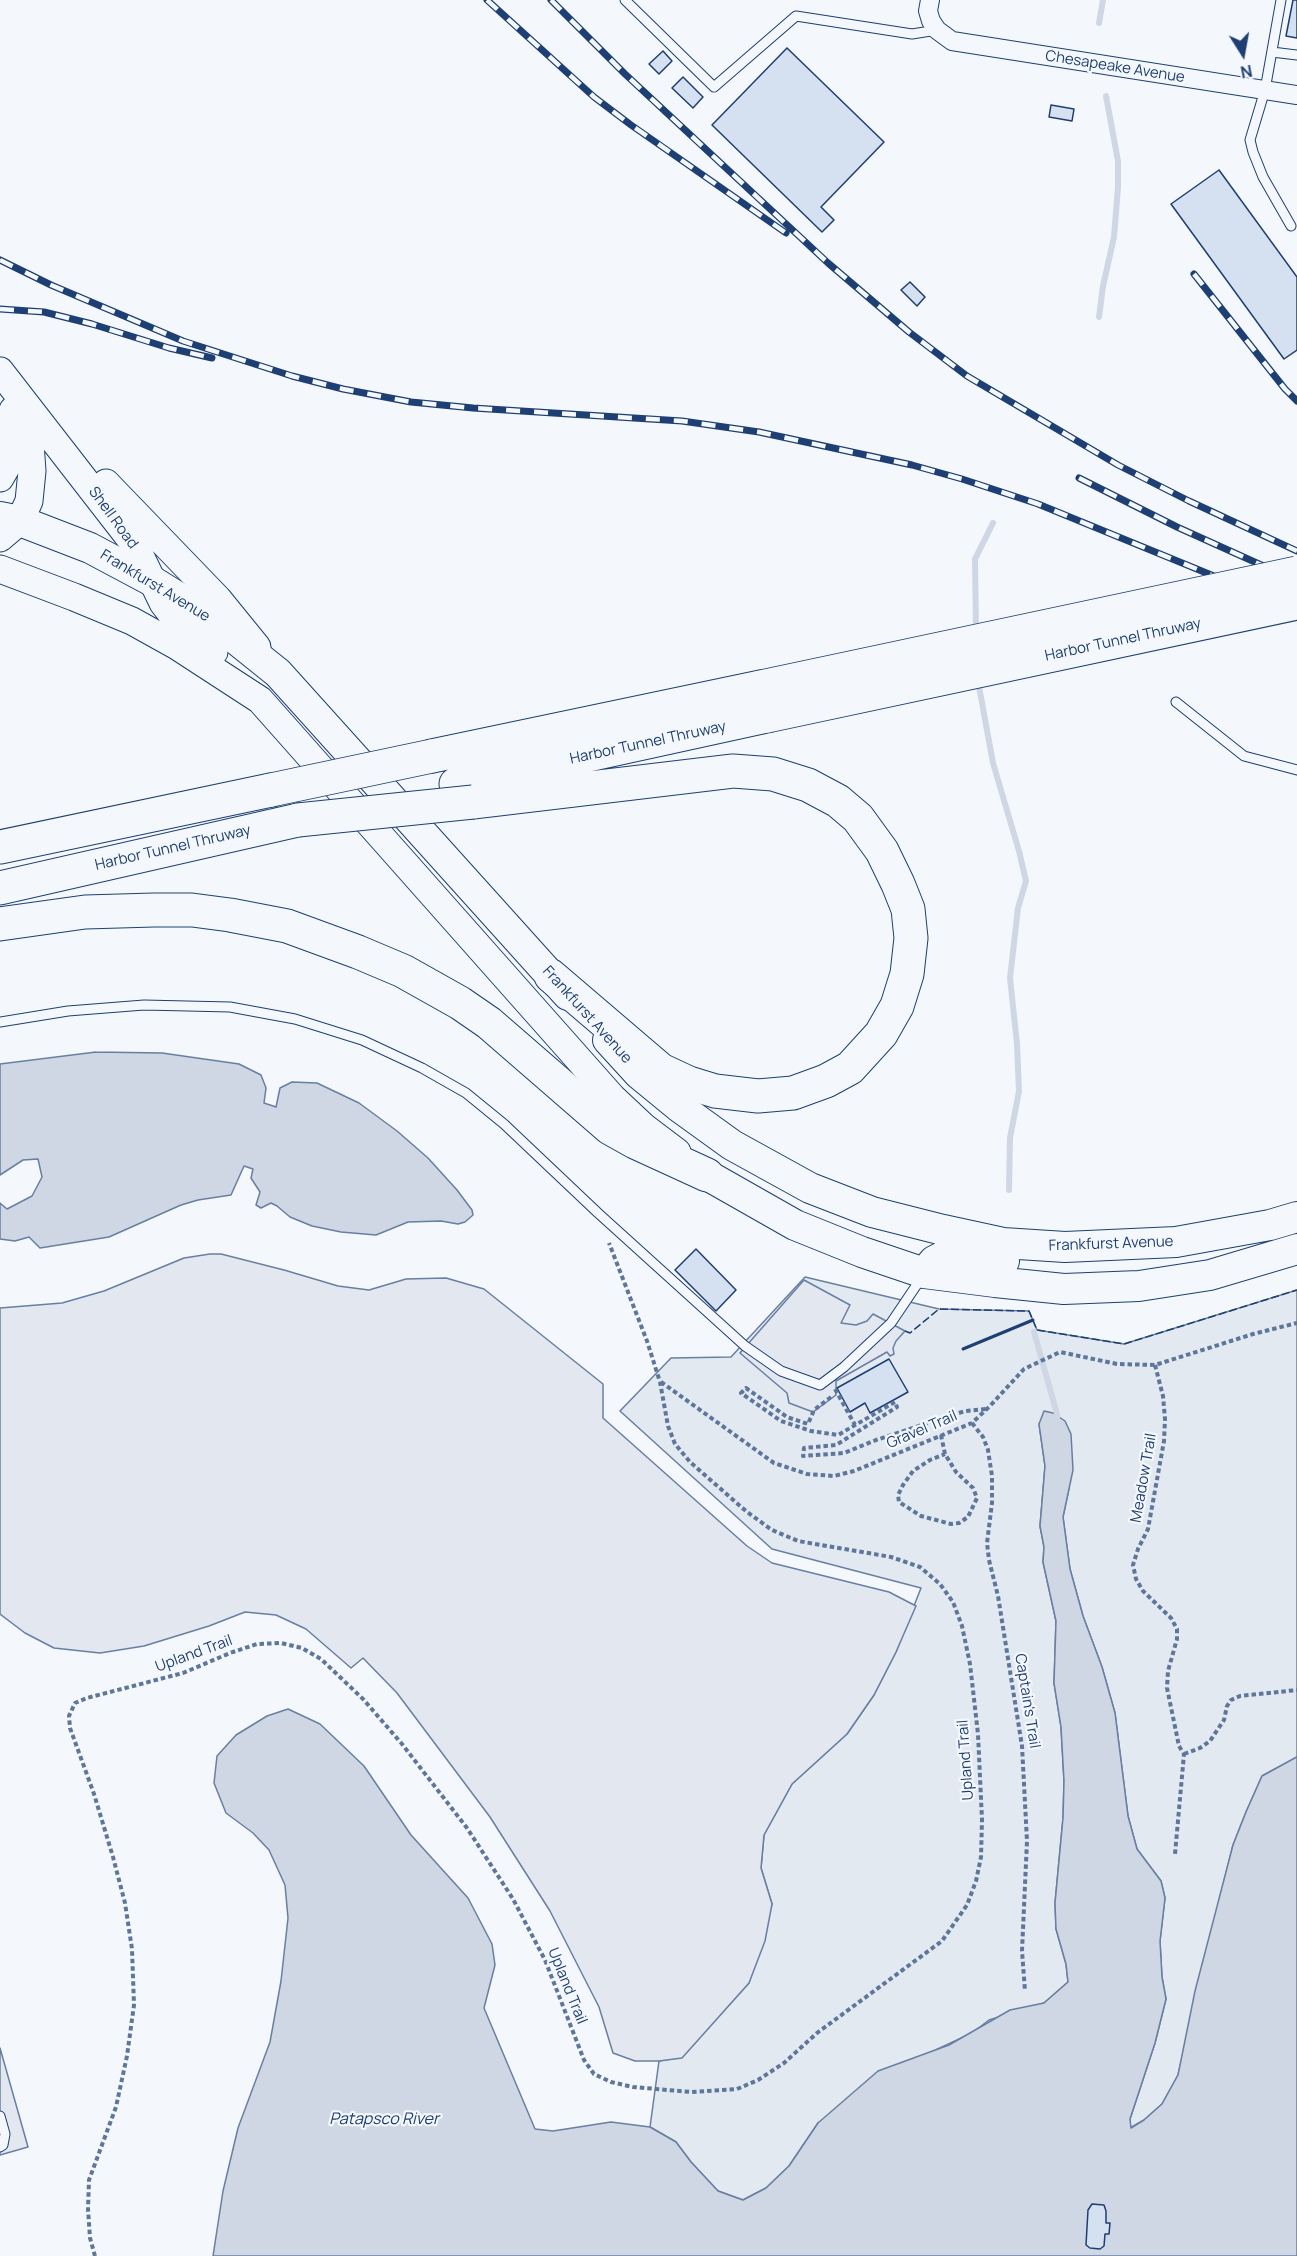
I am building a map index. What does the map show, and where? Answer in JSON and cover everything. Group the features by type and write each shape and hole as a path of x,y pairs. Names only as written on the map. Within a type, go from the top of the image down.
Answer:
{"highway":[{"name":"Harbor Tunnel Thruway","path":"0,888 298,820 465,793 764,702 1297,573"},
{"name":"Harbor Tunnel Thruway","path":"0,847 432,756 764,702 1297,603"},
{"path":"465,793 733,771 773,774 808,785 838,801 858,818 882,851 908,909 911,938 907,974 897,1006 881,1034 850,1068 826,1081 793,1093 758,1096 715,1091 689,1083 661,1070 552,976"},
{"path":"0,924 85,912 192,910 287,926 403,971 460,1003 489,1023 610,1128 707,1175"}],"main road":[{"path":"0,477 8,464 11,444 7,379"},
{"path":"7,379 30,443 32,471 29,501 7,525"},
{"name":"Shell Road","path":"7,379 135,546 163,603 180,625 228,663 260,700"},
{"name":"Shell Road","path":"7,379 218,599 278,673"},
{"name":"Frankfurst Avenue","path":"7,525 90,548 152,581 202,612 278,673 639,1074 732,1145 810,1188 872,1212 943,1230 1003,1243 1065,1247 1176,1242 1270,1225 1297,1217"},
{"path":"0,570 132,621 177,646 260,700 612,1097 644,1127 707,1175 795,1225 862,1252 924,1273 1064,1289 1140,1286 1210,1275 1297,1249"},
{"path":"872,1212 894,1223 910,1235 918,1249 924,1273"},
{"path":"924,1273 934,1261 942,1257 965,1256 1040,1265 1078,1265 1133,1259 1176,1242"}],"street":[{"path":"930,0 928,11 937,30"},
{"name":"Chesapeake Avenue","path":"937,30 952,41 975,46 1297,95"}],"lane":[{"path":"625,0 714,87 796,16 912,34 937,30"},
{"path":"1281,0 1265,90 1250,140 1263,177 1291,226"},
{"path":"1272,52 1297,55"},
{"path":"1176,702 1244,756 1297,770"},
{"path":"0,1022 69,1011 144,1005 230,1007 295,1019 362,1040 422,1068 466,1093 504,1124 745,1346 781,1371 820,1385 844,1367 891,1323 924,1273"},
{"path":"0,2116 5,2134 3,2145 0,2147"}],"path":[{"path":"598,1213 660,1382"},
{"name":"Gravel Trail","path":"660,1382 774,1463 807,1474 834,1476 854,1471 972,1423 1023,1369 1060,1352 1117,1364 1155,1365 1253,1334 1297,1323"},
{"name":"Meadow Trail","path":"1155,1365 1163,1396 1164,1441 1148,1529 1133,1565 1136,1579 1143,1591 1171,1618 1177,1629 1177,1638 1168,1671 1167,1688 1179,1746 1184,1754 1175,1854"},
{"name":"Upland Trail","path":"95,2256 90,2238 89,2180 116,2107 127,2056 134,2005 132,1949 125,1904 94,1794 70,1728 69,1716 75,1703 87,1698 183,1673 257,1644 281,1643 302,1648 321,1659 363,1699 402,1744 467,1828 513,1899 545,1960 584,2061 594,2074 611,2082 633,2087 691,2092 737,2089 758,2080 784,2063 817,2033 942,1941 954,1926 967,1905 976,1881 981,1857 982,1820 978,1734 970,1664 962,1626 953,1602 940,1584 920,1567 891,1557 798,1541 772,1530 747,1512 690,1462 675,1444 668,1426 660,1382"},
{"path":"855,1425 838,1395 814,1410 808,1424 787,1417 746,1388 741,1393 781,1421 811,1431 838,1435 895,1402 897,1407 836,1445 804,1448 803,1456 844,1454 876,1440 954,1414 979,1408 987,1409"},
{"name":"Captain's Trail","path":"972,1423 983,1437 990,1458 992,1494 987,1543 998,1596 1022,1746 1027,1841 1022,1941 1024,1991"},
{"path":"940,1435 945,1454 956,1472 973,1488 977,1498 968,1517 959,1523 951,1524 921,1516 899,1502 898,1495 913,1471 945,1454"},
{"path":"1184,1754 1210,1741 1218,1731 1231,1700 1240,1696 1297,1690"}],"shaded area":[{"path":"221,1254 338,1286 369,1290 406,1279 446,1278 484,1289 603,1384 603,1418 747,1546 772,1563 889,1592 916,1606 874,1695 847,1734 792,1784 764,1835 761,1868 772,1904 765,1941 749,1983 682,2058 635,2061 613,2053 599,2007 550,1911 490,1817 397,1693 363,1658 351,1668 306,1629 276,1615 245,1612 144,1646 100,1653 54,1648 25,1633 0,1614 0,1308 62,1303 104,1291 184,1258"},
{"path":"805,1277 939,1309 1029,1311 1037,1330 1124,1344 1297,1290 1297,1757 1262,1776 1233,1845 1178,2075 1162,2104 1144,2120 1130,2128 1130,2119 1155,2043 1166,1999 1160,1941 1165,1898 1161,1881 1137,1849 1128,1816 1115,1713 1070,1569 1063,1517 1069,1488 1039,1424 1045,1466 1040,1526 1044,1547 1043,1562 1056,1621 1054,1683 1061,1727 1064,1781 1055,1903 1056,1929 1066,1964 1068,1982 1044,2003 989,2020 972,2033 927,2054 818,2123 789,2166 766,2188 743,2200 718,2191 676,2142 650,2127 659,2061 682,2057 749,1983 772,1904 761,1868 764,1835 792,1784 847,1734 874,1695 896,1652 921,1588 772,1549 620,1411 671,1358 731,1357"},
{"path":"804,1280 850,1305 841,1323 856,1325 867,1321 873,1314 905,1331 896,1341 893,1348 894,1354 890,1356 887,1352 836,1381 836,1395 813,1412 789,1403 787,1393 740,1353"},
{"path":"0,2048 28,2147 0,2155"}],"water":[{"path":"96,1052 162,1053 239,1064 261,1075 266,1088 264,1103 276,1107 280,1088 292,1082 317,1083 359,1103 397,1131 428,1158 457,1190 472,1210 473,1215 465,1222 458,1224 441,1221 408,1222 376,1235 341,1232 312,1226 290,1217 271,1203 261,1208 256,1205 260,1192 251,1178 253,1169 244,1166 231,1195 181,1205 109,1237 40,1248 29,1237 15,1241 0,1239 0,1203 7,1209 32,1196 42,1177 38,1159 23,1160 0,1175 0,1064"},
{"name":"Patapsco River","path":"1044,1411 1053,1413 1065,1421 1071,1434 1073,1470 1063,1517 1070,1569 1115,1713 1128,1816 1137,1849 1161,1881 1165,1898 1160,1941 1166,1999 1155,2043 1130,2119 1131,2128 1162,2104 1178,2075 1195,1991 1233,1845 1262,1776 1297,1757 1297,2256 213,2256 223,2191 238,2128 270,2042 281,1981 288,1918 285,1885 269,1850 253,1833 226,1813 214,1783 217,1756 236,1735 267,1716 288,1709 320,1724 364,1766 411,1835 468,1898 492,1944 495,1965 484,2008 535,2129 553,2131 611,2122 650,2127 676,2142 718,2191 743,2200 766,2188 789,2166 818,2123 878,2071 949,2045 1010,2010 1044,2003 1068,1982 1066,1964 1056,1929 1055,1903 1064,1781 1061,1727 1054,1683 1056,1621 1043,1562 1044,1547 1040,1526 1045,1466 1039,1424"}],"building":[{"path":"1293,0 1297,0 1297,38 1286,36"},
{"path":"787,48 884,142 821,207 834,220 822,232 712,125"},
{"path":"663,51 672,61 659,74 649,64"},
{"path":"683,77 703,97 693,108 672,88"},
{"path":"1051,105 1074,109 1072,121 1049,117"},
{"path":"1219,170 1297,277 1297,350 1284,359 1171,204"},
{"path":"910,282 925,297 917,306 901,290"},
{"path":"696,1249 736,1290 716,1311 675,1270"},
{"path":"889,1359 908,1392 870,1413 865,1403 850,1412 837,1388"},
{"path":"1092,2204 1104,2205 1106,2223 1110,2223 1109,2234 1105,2234 1104,2246 1100,2249 1086,2245 1088,2210"}],"waterway":[{"path":"1099,23 1103,0"},
{"path":"1099,317 1114,237 1118,187 1118,161 1106,96"},
{"path":"976,632 975,559 993,523"},
{"path":"978,681 993,763 1026,881 1018,908 1010,978 1019,1091 1010,1138 1009,1190"},
{"path":"1034,1332 1057,1414 1057,1424"}],"railway":[{"path":"487,0 594,97 786,233"},
{"path":"551,0 625,74 828,263 909,332 967,376 1118,465 1297,551"},
{"path":"0,260 51,285 183,341 292,376 343,389 411,402 473,408 682,421 759,432 912,465 1038,504 1297,610"},
{"path":"1194,274 1297,401"},
{"path":"0,309 44,312 212,358"},
{"path":"1079,478 1177,527 1297,581"}],"fence":[{"path":"905,1331 910,1333 939,1309 1029,1311 1037,1330 1124,1344 1297,1290"}],"wall":[{"path":"963,1349 1033,1320"}]}
